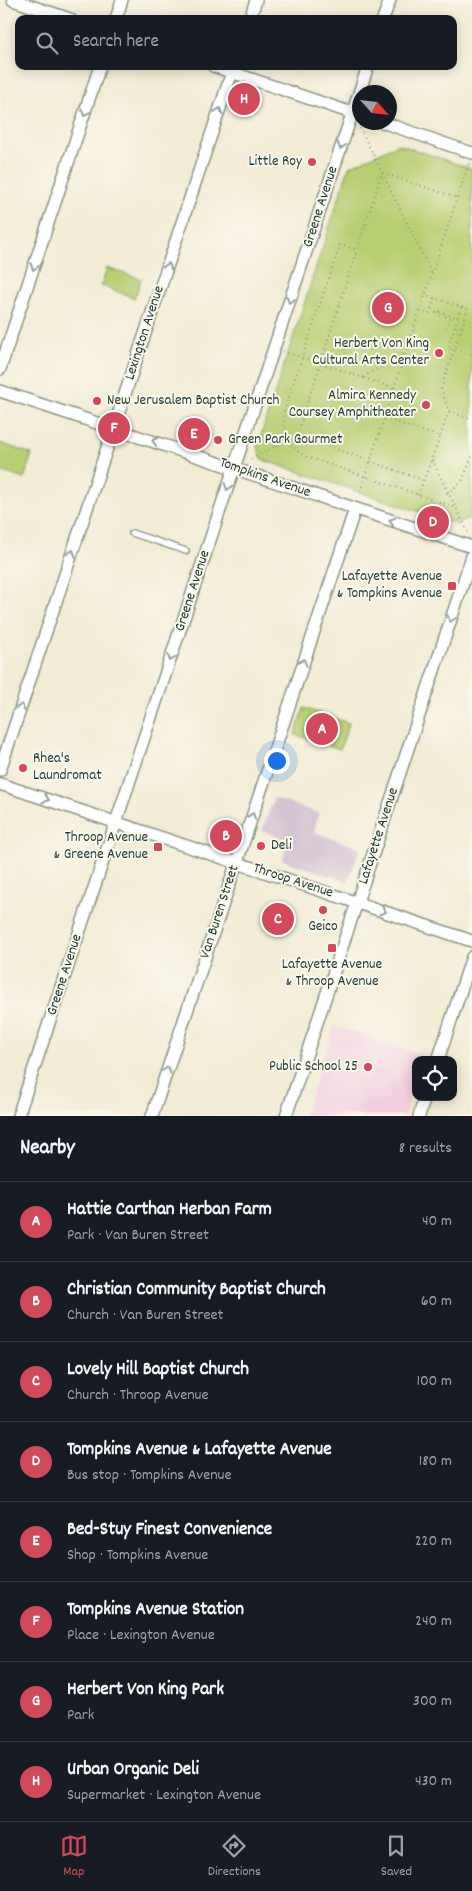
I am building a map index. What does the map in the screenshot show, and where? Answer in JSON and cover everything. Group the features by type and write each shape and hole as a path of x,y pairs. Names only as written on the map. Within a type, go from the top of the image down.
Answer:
{"street":[{"path":"13,0 58,15"},
{"path":"117,15 122,0"},
{"path":"251,15 256,0"},
{"path":"384,15 390,0"},
{"path":"0,369 99,70"},
{"name":"Lexington Avenue","path":"0,770 233,70"},
{"path":"236,70 352,113"},
{"name":"Greene Avenue","path":"363,85 367,70"},
{"name":"Greene Avenue","path":"18,1116 274,348 352,125"},
{"path":"397,128 471,158"},
{"name":"Tompkins Avenue","path":"0,391 472,547"},
{"name":"Van Buren Street","path":"152,1116 355,508"},
{"name":"Lafayette Avenue","path":"286,1116 472,556"},
{"name":"Throop Avenue","path":"0,784 472,941"},
{"path":"439,1056 472,957"},
{"path":"419,1116 424,1101"}],"lane":[{"path":"132,533 186,551"}],"path":[{"path":"361,130 432,274"},
{"path":"359,495 471,158"},
{"path":"382,173 458,198"},
{"path":"251,459 296,435 382,173"},
{"path":"357,250 340,244 284,411 283,427 287,440 295,450 305,456 454,507"},
{"path":"418,495 449,411 441,389 468,309 425,295"},
{"path":"420,311 429,314 435,298"},
{"path":"461,306 448,347 472,355"},
{"path":"430,311 450,318 446,328"},
{"path":"436,313 437,311 458,318"},
{"path":"274,348 394,388"},
{"path":"362,377 406,352"},
{"path":"449,411 472,420"},
{"path":"384,418 440,437"},
{"path":"296,435 423,480"},
{"path":"447,494 462,481 472,457"},
{"path":"432,460 447,494 468,532"}],"shaded area":[{"path":"274,798 319,813 314,832 360,848 348,882 282,860 289,840 262,831"},
{"name":"Public School 25","path":"334,1026 424,1055 412,1056 412,1092 404,1116 304,1116"}],"green space":[{"path":"398,144 472,169 472,509 469,518 456,524 263,460 257,447 349,167"},
{"path":"107,268 141,279 135,298 101,286"},
{"path":"0,443 32,454 24,479 0,471"},
{"path":"304,708 349,723 340,749 295,735"}],"place":[{"name":"Urban Organic Deli","path":"244,99"},
{"name":"Little Roy","path":"312,162"},
{"name":"Herbert Von King Park","path":"388,308"},
{"name":"Herbert Von King Cultural Arts Center","path":"439,353"},
{"name":"New Jerusalem Baptist Church","path":"97,401"},
{"name":"Almira Kennedy Coursey Amphitheater","path":"426,405"},
{"name":"Tompkins Avenue Station","path":"114,428"},
{"name":"Bed-Stuy Finest Convenience","path":"194,434"},
{"name":"Green Park Gourmet","path":"218,440"},
{"name":"Tompkins Avenue & Lafayette Avenue","path":"433,522"},
{"name":"Lafayette Avenue & Tompkins Avenue","path":"452,586"},
{"name":"Hattie Carthan Herban Farm","path":"322,729"},
{"name":"Rhea's Laundromat","path":"23,768"},
{"name":"Christian Community Baptist Church","path":"226,836"},
{"name":"Deli","path":"261,846"},
{"name":"Throop Avenue & Greene Avenue","path":"158,847"},
{"name":"Geico","path":"323,910"},
{"name":"Lovely Hill Baptist Church","path":"278,919"},
{"name":"Lafayette Avenue & Throop Avenue","path":"332,948"},
{"name":"Public School 25","path":"368,1067"}]}
